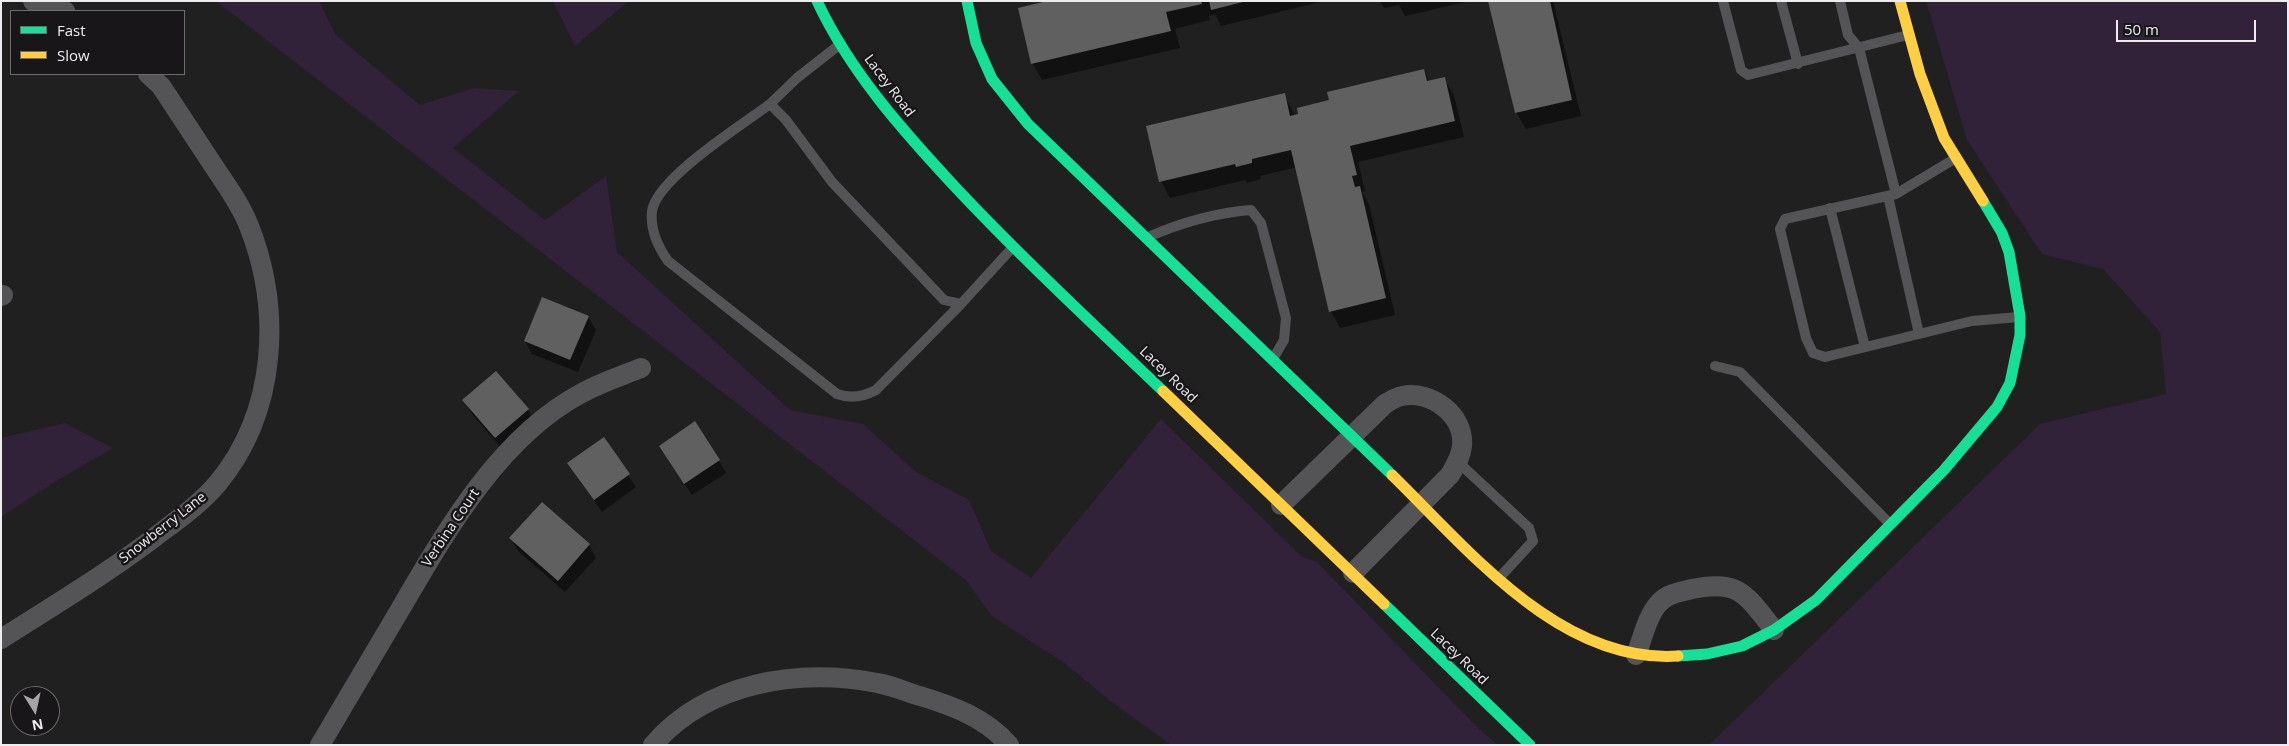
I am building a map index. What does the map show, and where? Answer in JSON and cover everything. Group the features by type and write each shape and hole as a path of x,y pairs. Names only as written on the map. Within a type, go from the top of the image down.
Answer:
{"street":[{"path":"33,1 62,10"},
{"name":"Lacey Road","path":"817,1 839,44 880,101 929,159 1014,247 1530,745"},
{"path":"967,1 976,43 992,79 1028,124 1499,578 1557,624 1593,642 1636,655 1661,656 1707,654 1742,646 1774,630 1816,600 1944,470 1996,407 2010,383 2020,335 2020,316 2008,252 2002,233 1944,138 1920,74 1908,36 1900,1"},
{"name":"Snowberry Lane","path":"1,639 133,555 185,515 218,484 244,443 255,418 266,377 270,316 265,280 249,225 234,197 160,86 149,75"},
{"name":"Verbina Court","path":"320,745 438,545 478,487 507,452 546,418 581,393 641,368"},
{"path":"1281,505 1385,404 1401,396 1422,395 1436,400 1460,431 1462,445 1458,462 1450,475 1353,573"},
{"path":"1636,655 1652,613 1660,601 1673,593 1714,585 1736,590 1748,598 1774,630"},
{"path":"653,745 666,730 709,702 758,682 790,678 830,678 878,683 959,708 982,722 1009,745"}],"lane":[{"path":"1723,1 1741,70 1748,75 1908,36"},
{"path":"1781,1 1798,64"},
{"path":"1840,1 1848,35 1859,48 1892,195 1920,334"},
{"path":"839,44 797,78 770,104 677,173 659,194 652,210 652,222 659,247 668,261 837,394 848,398 866,396 876,390 1014,247"},
{"path":"770,104 786,120 832,182 866,219 944,300 961,304"},
{"path":"1956,158 1892,195 1785,218 1780,229 1806,338 1813,353 1825,357 1972,320 2020,316"},
{"path":"1830,208 1865,347"},
{"path":"1146,238 1172,227 1230,212 1251,210 1261,223 1286,318 1284,340 1272,359"},
{"path":"1715,366 1740,372 1890,525"},
{"path":"1458,462 1487,487 1529,528 1532,534 1533,541 1499,578"}],"shaded area":[{"path":"216,1 319,1 336,35 420,105 474,88 519,91 453,148 545,220 606,176 617,252 790,410 863,424 916,472 969,500 991,551 1031,578 1161,419 1302,557 1317,562 1478,728 1498,745 1171,745 1109,700 1067,665 991,615 967,581"},
{"path":"553,1 629,1 575,46"},
{"path":"1926,1 2288,1 2288,745 1709,745 2040,424 2166,394 2160,332 2103,269 2042,254 1967,140"},
{"path":"65,423 113,448 58,480 1,517 1,438"}],"building":[{"path":"1047,1 1201,1 1202,4 1166,12 1171,31 1031,64 1018,8"},
{"path":"1209,1 1243,1 1243,2 1211,10"},
{"path":"1488,1 1550,1 1572,100 1515,113"},
{"path":"1424,69 1427,81 1445,77 1455,121 1350,146 1357,175 1352,176 1355,187 1360,186 1386,298 1329,312 1291,150 1252,159 1252,163 1236,167 1235,164 1159,182 1146,126 1285,93 1290,116 1298,114 1297,108 1329,100 1327,92"},
{"path":"542,297 589,316 570,360 524,341"},
{"path":"496,371 529,409 495,438 462,400"},
{"path":"695,421 720,460 684,484 659,446"},
{"path":"604,437 630,474 594,500 567,463"},
{"path":"542,502 590,544 558,581 509,538"}],"traffic: fast":[{"path":"817,1 830,27 862,77 917,146 1007,241 1163,391"},
{"path":"967,1 976,43 992,79 1028,124 1392,475"},
{"path":"1678,656 1707,654 1742,646 1774,630 1816,600 1944,470 1997,407 2010,383 2020,335 2020,316 2009,252 2002,233 1983,201"},
{"path":"1384,604 1530,745"}],"traffic: slow":[{"path":"1900,1 1920,74 1944,138 1983,201"},
{"path":"1163,391 1384,604"},
{"path":"1392,475 1485,567 1520,597 1556,622 1594,642 1635,654 1678,656"}]}
